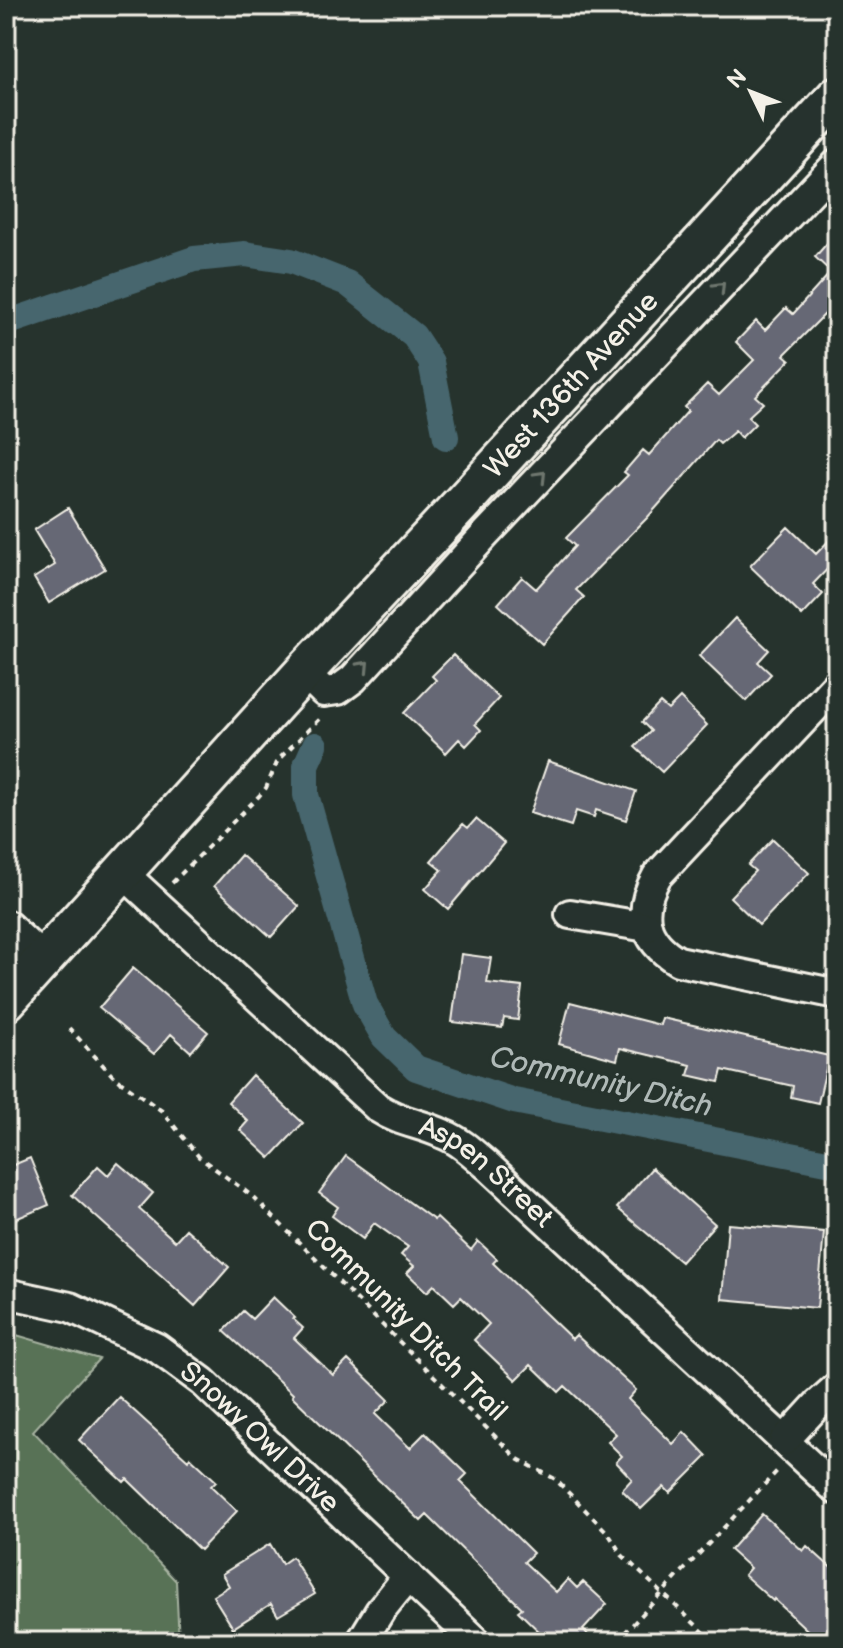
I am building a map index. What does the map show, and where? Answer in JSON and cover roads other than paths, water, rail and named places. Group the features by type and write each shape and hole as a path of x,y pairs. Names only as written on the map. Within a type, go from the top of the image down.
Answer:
{"main road":[{"name":"West 136th Avenue","path":"6,1001 304,672 837,96"}],"street":[{"name":"West 136th Avenue","path":"304,672 324,692 338,690 353,679 484,536 837,164"},
{"path":"837,684 657,876 648,893 645,909 647,927 654,941 678,961 837,994"},
{"name":"Aspen Street","path":"123,873 378,1108 391,1117 441,1132 460,1142 489,1167 837,1490"},
{"path":"570,914 647,927"},
{"path":"6,928 42,962"},
{"name":"Snowy Owl Drive","path":"6,1293 73,1300 157,1348 203,1382 477,1642"},
{"path":"790,1446 818,1404 837,1387"},
{"path":"361,1642 380,1611 408,1576"}],"waterway":[{"name":"Community Ditch","path":"6,323 194,259 245,254 291,261 347,283 414,336 431,362 446,437"},
{"name":"Community Ditch","path":"315,745 306,765 306,795 365,1004 384,1037 416,1068 514,1101 837,1164"}]}
